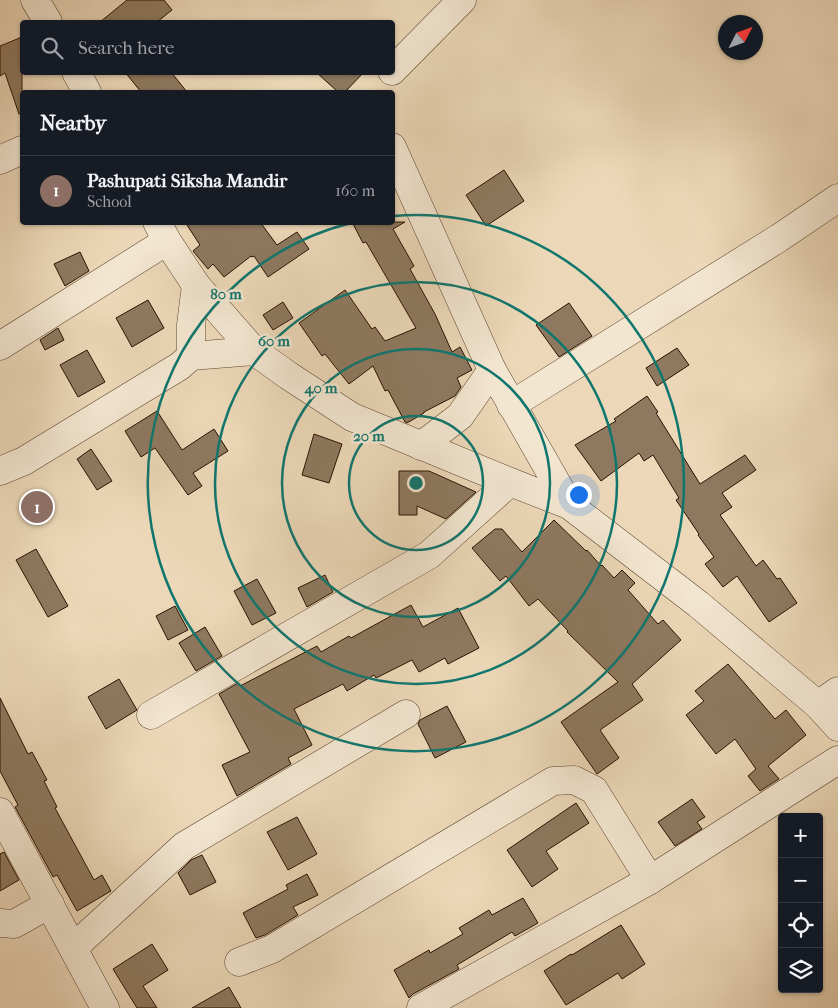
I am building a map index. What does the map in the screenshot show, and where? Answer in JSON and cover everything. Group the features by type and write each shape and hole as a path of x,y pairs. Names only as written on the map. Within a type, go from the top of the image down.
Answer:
{"street":[{"path":"35,0 47,20"},
{"path":"395,69 462,0"},
{"path":"78,75 86,90"},
{"path":"385,90 389,75"},
{"path":"0,160 20,151"},
{"path":"395,154 492,370 569,505"},
{"path":"511,405 779,238 838,198"},
{"path":"0,346 162,232 196,285 254,351 352,418 569,505 698,604 828,698 838,727"},
{"path":"191,356 191,326 196,285"},
{"path":"0,471 24,460 172,371 191,356 254,351"},
{"path":"421,446 460,416 492,370"},
{"path":"151,715 429,555 510,482"},
{"path":"73,948 184,846 406,714"},
{"path":"421,1008 650,880 838,760"},
{"path":"239,962 272,949 553,781 574,780 594,790 650,880"},
{"path":"0,812 105,1008"},
{"path":"0,923 14,924 50,904"}],"building":[{"path":"127,0 164,0 172,10 160,20 102,20"},
{"path":"20,38 22,90 20,90 20,114 5,73 0,76 0,46"},
{"path":"127,75 173,75 185,90 139,90"},
{"path":"319,75 361,75 347,90 336,90"},
{"path":"504,170 524,201 486,226 466,195"},
{"path":"395,222 405,222 393,229 414,266 410,269 435,314 452,352 460,347 472,370 457,378 461,387 455,396 407,423 388,390 385,391 373,366 349,384 325,354 322,356 299,323 345,290 372,329 375,327 385,341 416,328 366,242 363,243 354,225 395,225"},
{"path":"187,225 262,225 277,245 297,232 309,249 268,277 254,256 251,256 224,277 213,264 208,269 193,251 200,245"},
{"path":"80,252 89,271 65,286 54,264"},
{"path":"148,300 164,328 132,347 116,318"},
{"path":"283,302 293,318 273,330 263,315"},
{"path":"569,303 592,336 559,357 536,325"},
{"path":"58,328 64,340 45,350 40,340"},
{"path":"677,348 689,365 657,386 646,368"},
{"path":"87,350 105,382 78,397 60,365"},
{"path":"647,396 700,484 745,455 756,470 722,493 732,507 720,515 756,566 763,560 777,579 780,578 797,603 769,622 737,576 723,587 705,564 714,557 676,500 679,498 653,455 644,461 639,453 601,481 575,445 616,421 614,419"},
{"path":"157,411 182,450 214,429 228,451 193,473 202,486 188,495 155,448 141,457 125,431"},
{"path":"314,434 342,444 329,483 302,475"},
{"path":"91,449 112,481 97,490 77,459"},
{"path":"399,471 429,471 476,492 446,519 417,506 417,515 399,515"},
{"path":"554,520 614,578 622,570 635,583 628,590 658,624 663,620 681,640 632,684 643,700 600,730 619,758 597,774 561,722 618,682 567,632 538,599 529,606 506,576 500,581 472,548 495,529 502,529 522,552"},
{"path":"36,549 68,606 48,617 16,560"},
{"path":"325,575 333,592 307,607 298,588"},
{"path":"257,579 276,613 252,625 234,591"},
{"path":"411,605 423,627 458,608 479,648 448,664 445,658 419,672 412,660 376,678 374,675 347,691 343,684 294,709 312,745 288,758 291,764 237,796 222,765 250,752 219,694 238,683 240,686 317,646 321,652"},
{"path":"175,606 188,630 168,640 156,616"},
{"path":"205,627 222,656 196,671 179,643"},
{"path":"728,664 775,719 786,710 806,735 768,766 779,779 760,791 748,776 756,769 735,739 716,754 686,715 704,701 695,691"},
{"path":"119,679 137,710 106,729 88,697"},
{"path":"0,698 28,754 32,752 47,780 44,781 57,807 55,808 94,880 102,875 111,891 77,911 57,875 53,877 15,807 18,805 0,771"},
{"path":"447,706 466,742 435,758 418,724 420,720"},
{"path":"692,799 705,817 697,822 702,829 675,846 658,822"},
{"path":"576,803 589,823 546,851 558,869 532,887 507,850"},
{"path":"297,817 317,854 288,870 267,832"},
{"path":"4,852 19,880 0,891 0,854"},
{"path":"202,855 216,882 190,895 178,873 191,860"},
{"path":"307,874 318,895 293,907 298,915 265,935 256,938 243,913 288,889 286,885"},
{"path":"523,898 538,923 515,936 512,932 457,965 459,969 409,998 394,970 429,950 430,953 463,934 459,928 489,910 492,915"},
{"path":"621,925 645,964 622,979 618,973 566,1005 544,971"},
{"path":"152,944 168,970 143,986 157,1008 137,1008 113,969"},
{"path":"229,987 241,1008 192,1008"}],"place":[{"name":"Pashupati Siksha Mandir","path":"37,507"}]}
